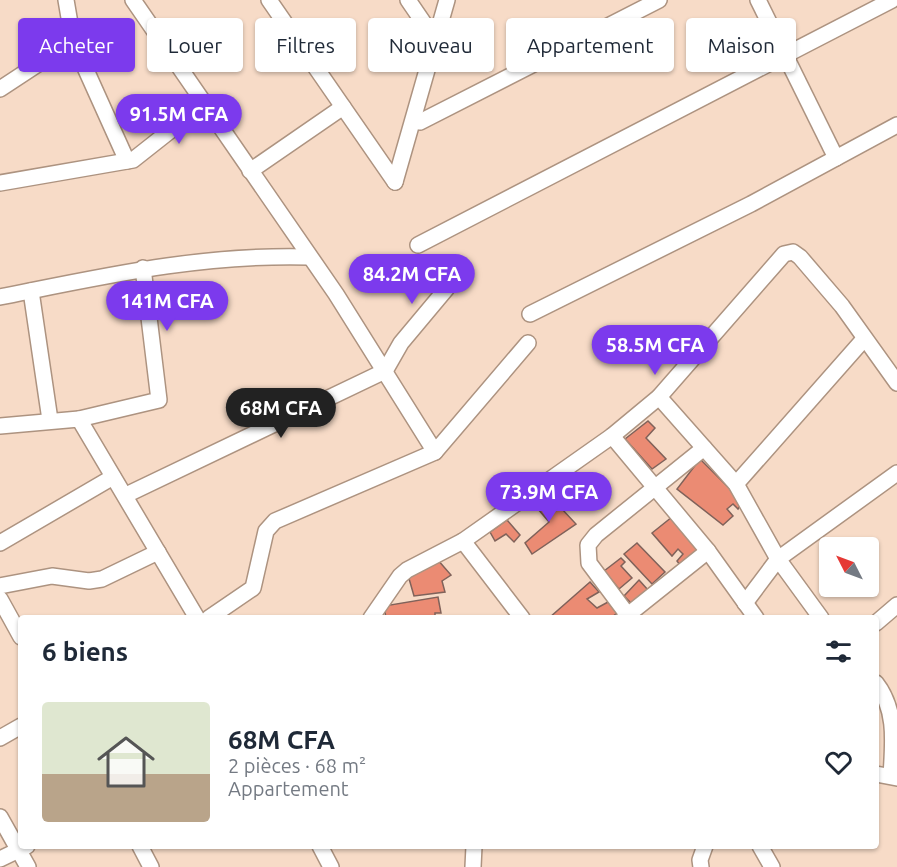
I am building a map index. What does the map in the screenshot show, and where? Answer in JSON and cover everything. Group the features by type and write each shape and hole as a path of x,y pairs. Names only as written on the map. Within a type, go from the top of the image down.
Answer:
{"street":[{"path":"66,0 69,18"},
{"path":"133,0 309,257 385,371 435,452"},
{"path":"269,0 394,182 425,72"},
{"path":"408,0 421,18"},
{"path":"441,18 447,0"},
{"path":"420,122 659,0"},
{"path":"758,0 767,18"},
{"path":"796,49 892,0"},
{"path":"0,89 26,72"},
{"path":"87,72 127,161"},
{"path":"418,245 752,72"},
{"path":"793,72 836,158"},
{"path":"0,183 133,160 204,104"},
{"path":"250,171 343,107"},
{"path":"530,314 897,125"},
{"path":"374,615 400,576 463,541 612,436 659,396 784,254 793,252 800,257 842,306 897,383"},
{"path":"0,297 143,268 252,255 309,257"},
{"path":"0,426 79,419 159,400 143,268"},
{"path":"126,495 385,371 401,343 447,288"},
{"path":"31,291 50,420"},
{"path":"736,484 864,339"},
{"path":"214,615 255,585 266,531 275,521 435,452 528,343"},
{"path":"659,396 736,484 778,559 819,615"},
{"path":"79,419 195,615"},
{"path":"612,436 708,551 754,615"},
{"path":"626,615 589,563 588,545 704,448"},
{"path":"745,603 778,559 897,473"},
{"path":"0,543 113,477"},
{"path":"463,541 520,615"},
{"path":"629,615 708,551"},
{"path":"0,586 52,576 89,581 102,579 158,552"},
{"path":"0,599 18,632"},
{"path":"879,620 897,605"},
{"path":"879,687 892,710 894,727 888,776"},
{"path":"0,738 18,728"},
{"path":"0,817 18,841"},
{"path":"0,859 21,849"},
{"path":"23,849 28,867"},
{"path":"142,849 152,867"},
{"path":"322,849 331,867"},
{"path":"473,867 474,849"},
{"path":"701,867 704,849"},
{"path":"762,849 772,867"}],"building":[{"path":"648,421 655,428 646,438 666,459 652,469 625,439"},
{"path":"700,459 743,502 738,509 733,504 727,509 733,516 723,525 677,489"},
{"path":"546,492 576,524 532,554 525,543 549,522 532,502"},
{"path":"672,517 700,548 680,565 677,561 683,554 678,549 672,556 652,533"},
{"path":"507,520 520,535 514,542 506,534 495,541 490,532"},
{"path":"637,543 665,572 652,584 624,554"},
{"path":"621,558 625,562 621,566 632,578 619,589 604,571"},
{"path":"437,559 451,575 442,581 445,592 414,596 408,575"},
{"path":"639,580 648,590 632,604 624,596"},
{"path":"590,582 599,592 587,599 597,608 608,602 617,613 615,615 552,615"},
{"path":"438,597 441,613 386,615 384,606"}]}
